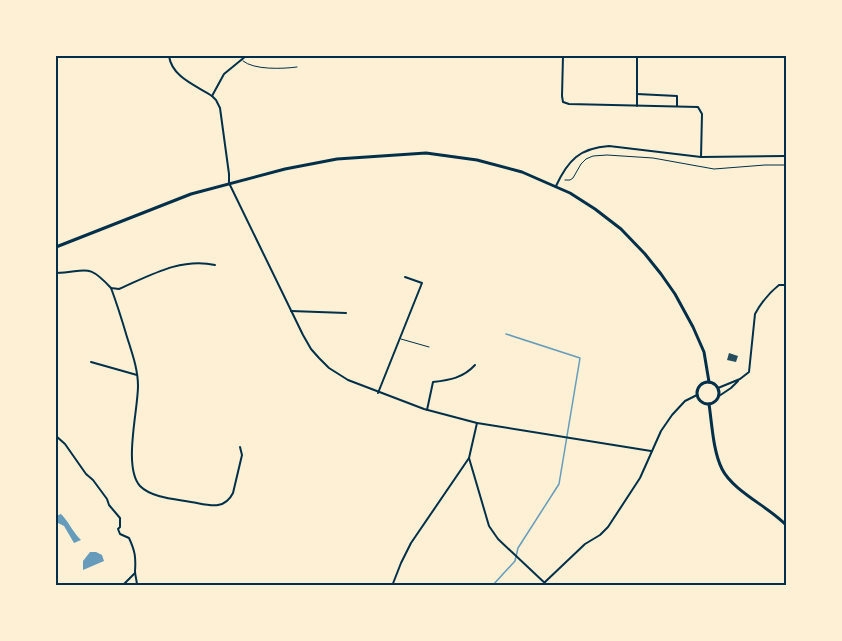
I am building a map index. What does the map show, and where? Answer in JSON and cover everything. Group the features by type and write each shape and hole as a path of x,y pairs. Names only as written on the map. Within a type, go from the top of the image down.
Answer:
{"main road":[{"path":"56,247 191,194 285,169 338,159 426,153 477,160 522,172 556,186 583,201 621,229 645,254 675,294 704,352 709,382"},
{"path":"709,382 718,388 719,396 715,402 709,404 700,401 697,395 700,385 709,382"},
{"path":"709,404 721,467 726,475 786,525"}],"street":[{"path":"169,56 172,66 180,76 216,100 220,108 229,183 311,349 329,368 348,380 378,393 427,410 477,423 651,451"},
{"path":"212,96 224,74 246,56"},
{"path":"563,56 563,102 698,107 702,114 701,157"},
{"path":"637,56 637,106"},
{"path":"637,94 678,96 677,107"},
{"path":"556,186 574,158 587,150 598,147 609,146 701,157 786,156"},
{"path":"111,288 119,288 180,264 205,262 215,265"},
{"path":"56,273 69,273 84,269 95,272 111,288 137,375 137,408 131,465 141,486 156,495 207,505 225,503 233,493 242,455 240,447"},
{"path":"378,393 422,283 405,277"},
{"path":"719,396 749,372 753,325 757,311 771,291 779,285 786,285"},
{"path":"291,311 346,313"},
{"path":"91,362 137,375"},
{"path":"427,410 433,382 461,376 475,365"},
{"path":"718,388 740,379"},
{"path":"545,582 585,544 608,527 640,478 661,431 685,401 697,395"},
{"path":"392,585 411,543 469,458 477,423"},
{"path":"56,436 65,444 120,518 120,526 117,529 120,534 129,538 136,558 137,585"},
{"path":"469,458 489,525 498,539 548,585"},
{"path":"122,585 135,573"}],"lane":[{"path":"242,59 245,63 256,67 297,67"},
{"path":"399,338 429,347"}],"path":[{"path":"560,178 570,180 586,159 607,154 653,158 714,169 786,165"}],"water":[{"path":"61,514 81,540 74,543 64,526 56,522 56,516"},
{"path":"90,552 102,555 104,561 83,570 83,561"}],"building":[{"path":"729,353 738,356 736,362 727,360"}],"waterway":[{"path":"492,586 515,561 518,548 559,484 580,358 506,334"}]}
